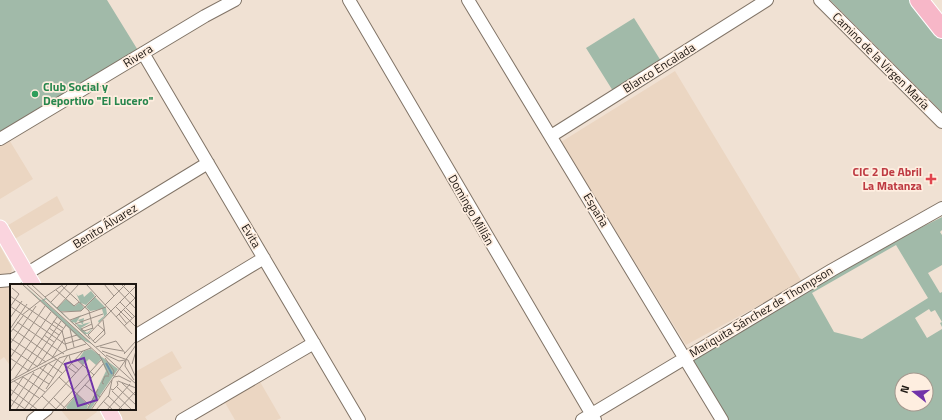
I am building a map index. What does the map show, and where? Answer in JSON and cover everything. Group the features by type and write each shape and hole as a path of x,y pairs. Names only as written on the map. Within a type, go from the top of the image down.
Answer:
{"highway":[{"path":"919,0 942,29"}],"main road":[{"path":"0,228 30,280"},
{"path":"109,410 114,420"}],"street":[{"name":"Rivera","path":"0,139 205,16 235,0"},
{"name":"Domingo Millán","path":"349,0 589,418"},
{"name":"España","path":"468,0 722,420"},
{"name":"Blanco Encalada","path":"551,136 767,0"},
{"name":"Camino de la Virgen María","path":"820,0 942,122"},
{"name":"Evita","path":"143,53 359,420"},
{"name":"Benito Álvarez","path":"0,281 30,280 208,163"},
{"name":"Mariquita Sánchez de Thompson","path":"589,418 685,358 832,270 942,208"},
{"path":"136,335 264,258"},
{"path":"182,420 314,343"},
{"path":"33,420 46,410"}],"shaded area":[{"path":"675,71 802,282 686,345 561,142"},
{"path":"8,138 33,179 0,199 0,142"},
{"path":"57,196 64,210 13,240 5,227"},
{"path":"0,246 12,270 9,276 0,278"},
{"path":"0,286 10,286 10,366 4,357 0,360"},
{"path":"172,351 182,368 160,380 172,400 145,417 147,420 119,420 113,410 136,410 136,371"},
{"path":"259,380 281,418 277,420 235,420 224,401"},
{"path":"61,410 96,410 97,412 86,420 69,420"}],"green space":[{"name":"Club Social y Deportivo \"El Lucero\"","path":"0,0 107,0 139,52 0,135"},
{"path":"830,0 912,0 942,38 942,112"},
{"path":"634,18 661,61 613,91 586,48"},
{"path":"942,217 942,230 940,232 942,235 942,265 928,273 940,293 942,292 942,322 935,310 931,312 929,309 915,318 927,338 942,329 942,420 729,420 691,357 886,245","holes":["896,245 928,298 862,339 834,332 812,293"]}],"place":[{"name":"Club Social y Deportivo \"El Lucero\"","path":"35,94"},
{"name":"CIC 2 De Abril La Matanza","path":"931,179"}]}
